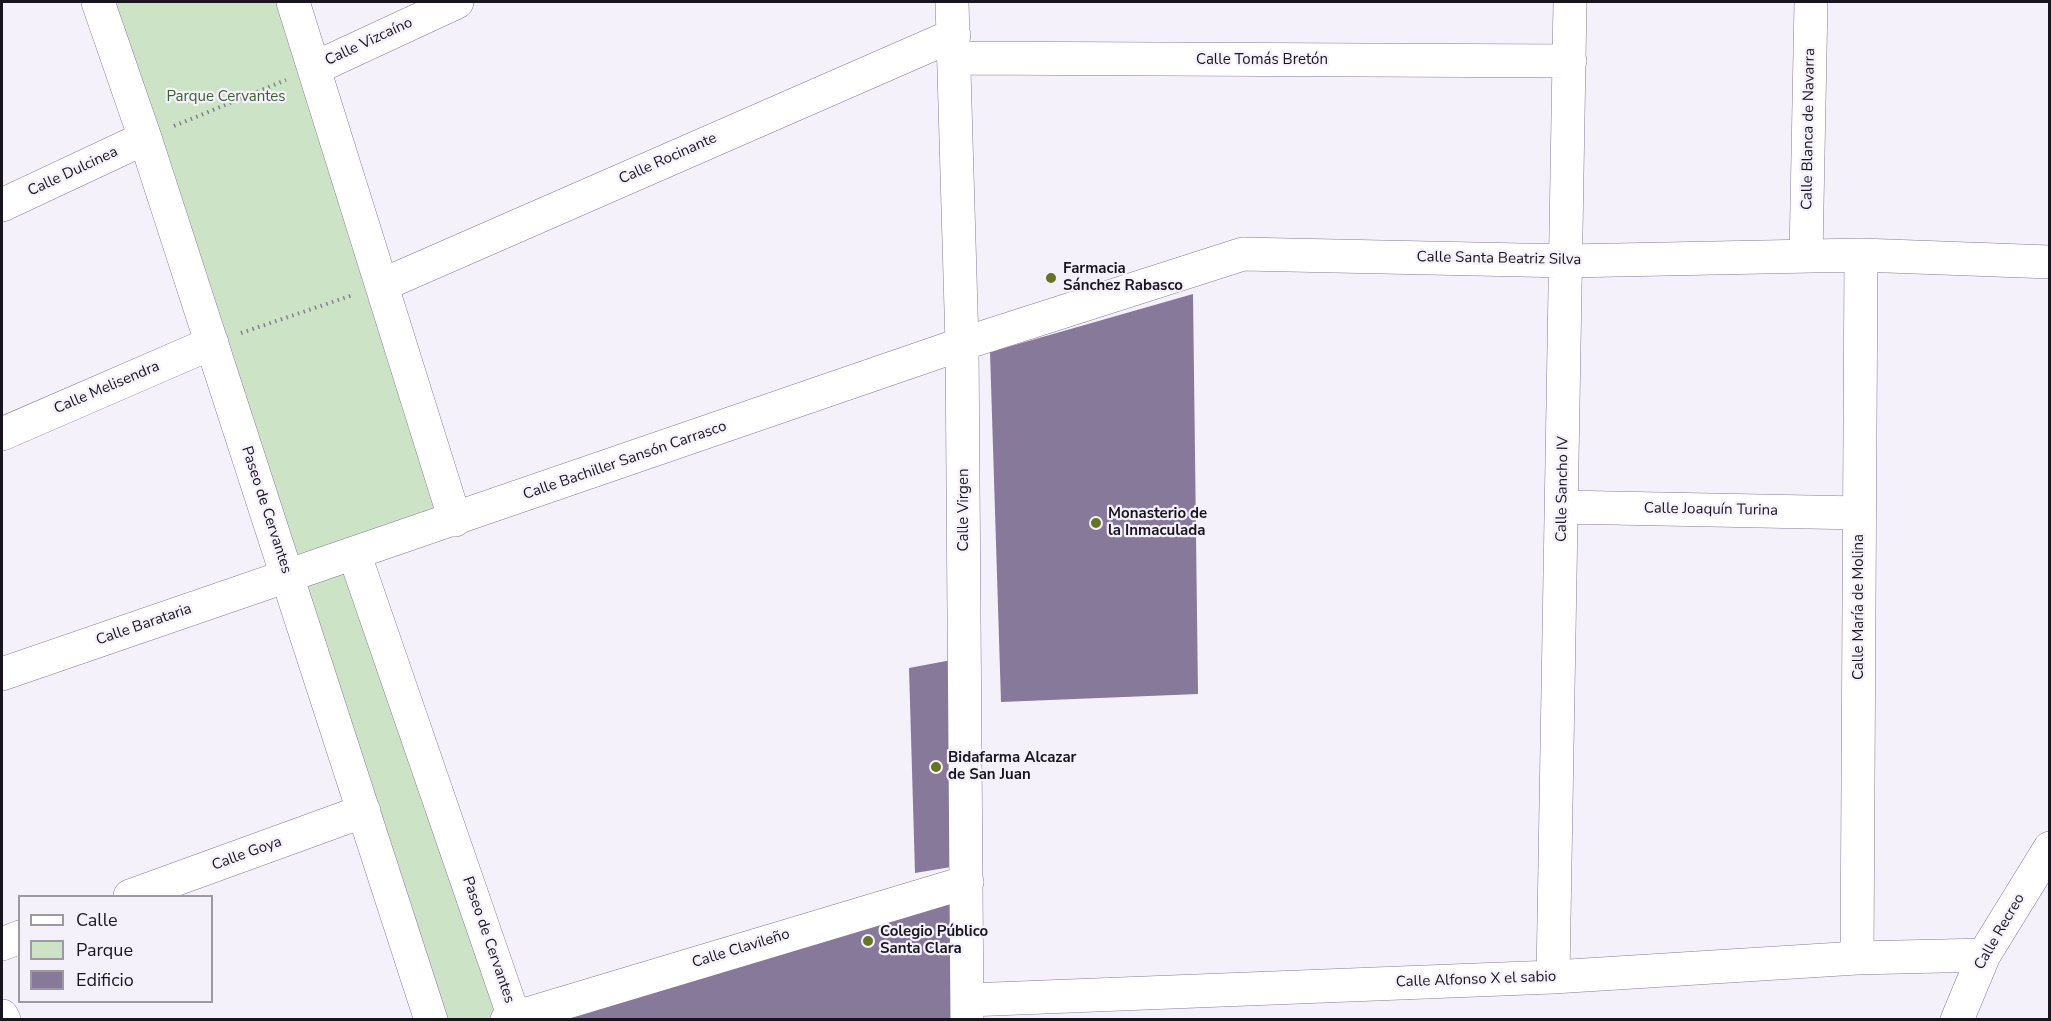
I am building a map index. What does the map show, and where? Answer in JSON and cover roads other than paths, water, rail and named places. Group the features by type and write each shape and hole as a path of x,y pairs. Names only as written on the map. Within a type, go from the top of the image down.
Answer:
{"street":[{"name":"Paseo de Cervantes","path":"98,2 145,138 431,1020"},
{"path":"293,2 455,520"},
{"name":"Calle Vizcaíno","path":"315,68 457,2"},
{"name":"Calle Virgen","path":"951,2 962,344 967,1010"},
{"name":"Calle Sancho IV","path":"1552,977 1568,261 1570,2"},
{"name":"Calle Blanca de Navarra","path":"1806,256 1811,2"},
{"name":"Calle Tomás Bretón","path":"954,46 1570,61"},
{"name":"Calle Rocinante","path":"382,285 954,46"},
{"name":"Calle Dulcinea","path":"2,205 145,138"},
{"name":"Calle Santa Beatriz Silva","path":"962,344 1243,254 1568,261 1861,255 2049,262"},
{"name":"Calle María de Molina","path":"1857,958 1861,255"},
{"name":"Calle Melisendra","path":"2,434 212,343"},
{"name":"Calle Bachiller Sansón Carrasco","path":"287,576 962,344"},
{"name":"Calle Joaquín Turina","path":"1562,507 1860,513"},
{"name":"Paseo de Cervantes","path":"354,554 512,1019"},
{"name":"Calle Barataria","path":"2,674 287,576"},
{"name":"Calle Goya","path":"135,895 364,811"},
{"name":"Calle Recreo","path":"1957,1020 1984,955 2049,848"},
{"name":"Calle Clavileño","path":"512,1019 967,882"},
{"path":"2,944 18,938"},
{"name":"Calle Alfonso X el sabio","path":"967,1010 1857,958 1984,955"}],"place":[{"name":"Farmacia Sánchez Rabasco","path":"1051,278"},
{"name":"Monasterio de la Inmaculada","path":"1096,523"},
{"name":"Bidafarma Alcazar de San Juan","path":"936,767"},
{"name":"Colegio Público Santa Clara","path":"868,941"}],"park label":[{"name":"Parque Cervantes","path":"226,97"}]}
